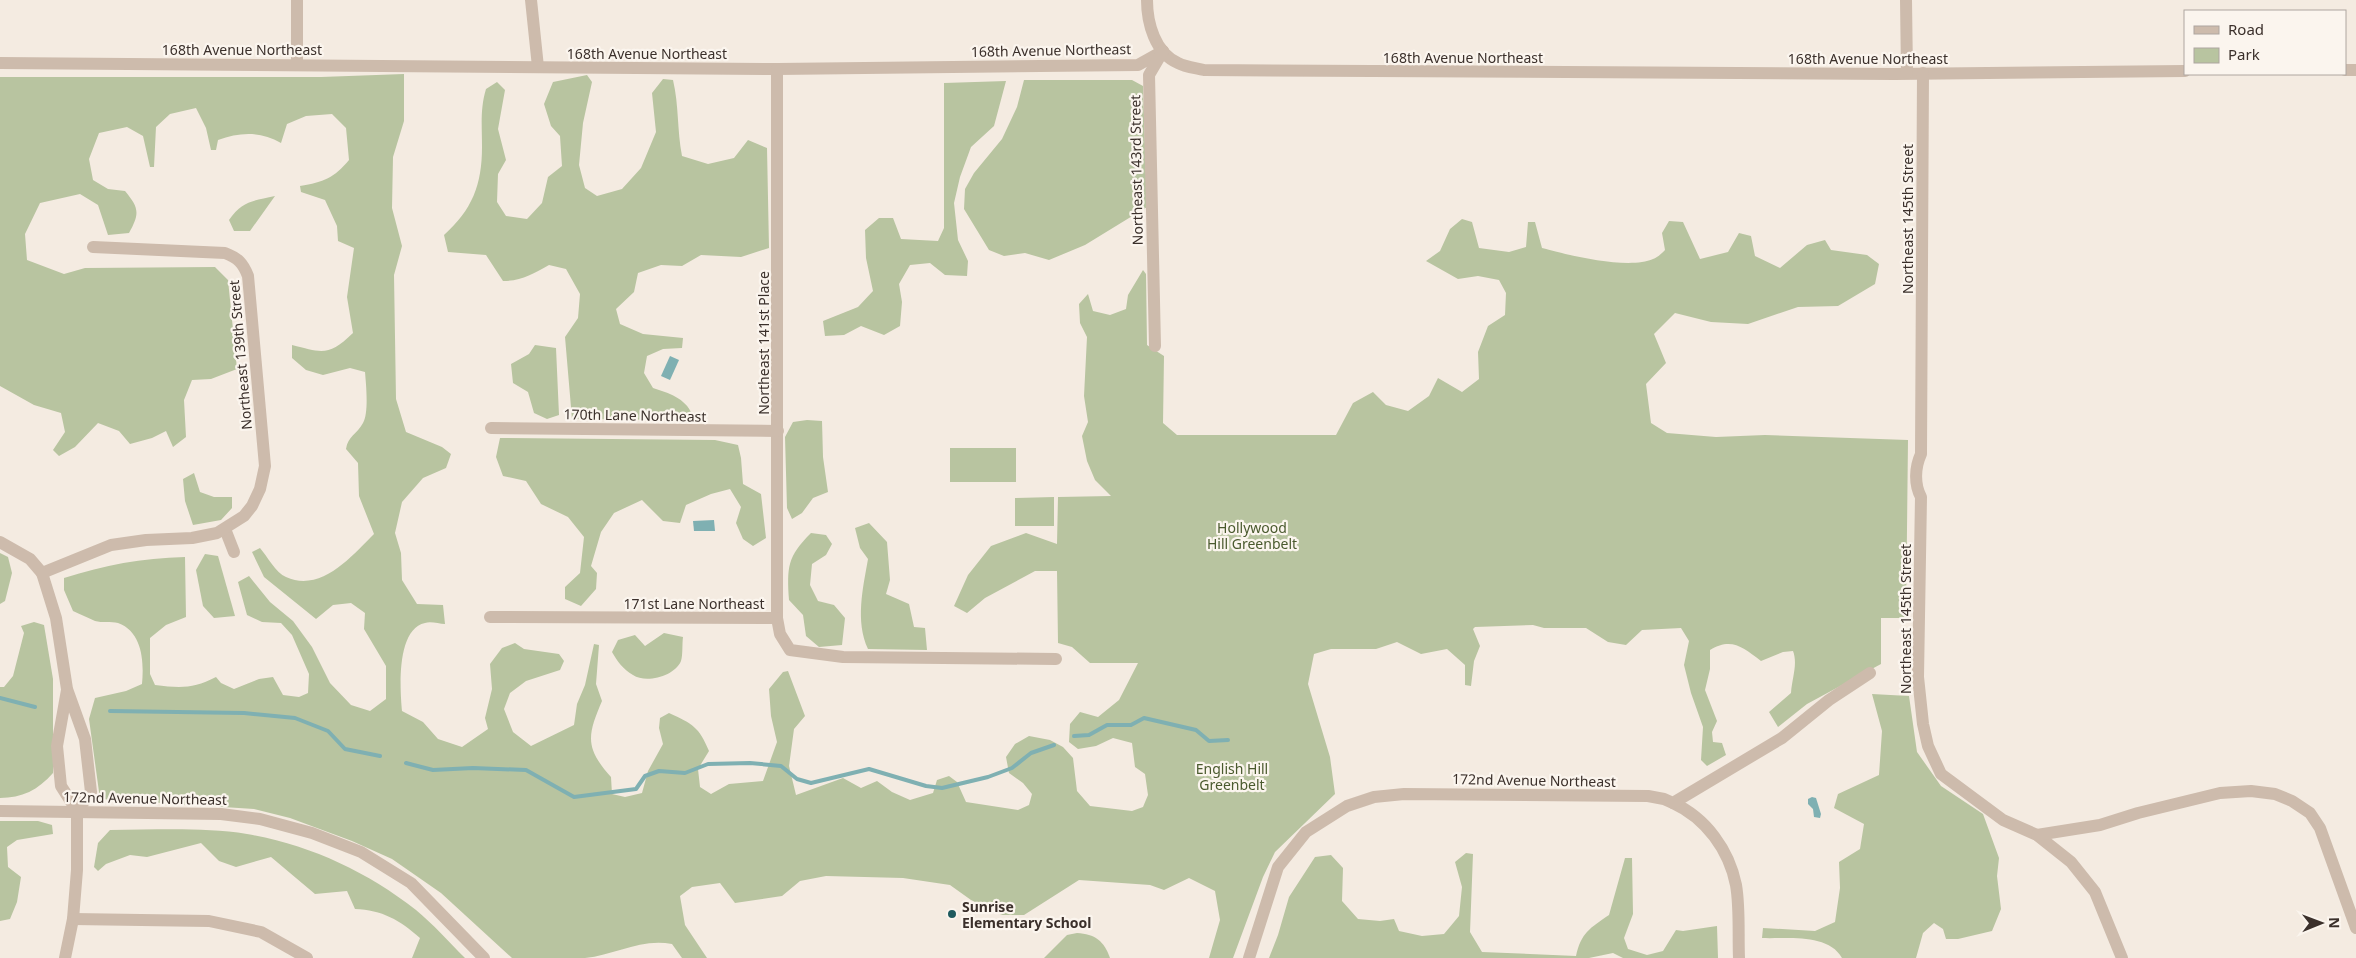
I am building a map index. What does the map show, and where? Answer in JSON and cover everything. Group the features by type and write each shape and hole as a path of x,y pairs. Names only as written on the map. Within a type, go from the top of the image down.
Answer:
{"street":[{"path":"297,0 297,64"},
{"path":"531,0 538,67"},
{"path":"1147,0 1152,34 1163,51"},
{"path":"1906,0 1906,73"},
{"name":"168th Avenue Northeast","path":"0,63 777,69 1138,65 1163,51 1177,63 1204,70 1906,73 2184,71"},
{"name":"Northeast 143rd Street","path":"1155,346 1149,75 1163,51"},
{"name":"Northeast 141st Place","path":"777,69 778,618"},
{"name":"Northeast 145th Street","path":"1923,73 1921,454 1925,462 1924,490 1921,496 1918,677 1923,724 1928,746 1941,774 2003,820 2037,835 2071,862 2095,892 2122,958"},
{"name":"Northeast 139th Street","path":"93,247 225,253 235,257 244,264 248,276 265,466 260,489 252,506 244,516 225,529"},
{"name":"170th Lane Northeast","path":"492,428 778,431"},
{"path":"42,573 111,545 146,540 192,538 217,533 225,529 234,552"},
{"path":"0,542 30,559 42,573 56,618 67,689 85,739 91,792 77,811"},
{"name":"171st Lane Northeast","path":"490,617 778,618 780,634 790,650 798,653 853,657 1056,659"},
{"path":"1673,804 1782,738 1829,700 1870,673"},
{"path":"65,958 73,919 77,870 77,811 61,786 57,746 67,689"},
{"path":"2037,835 2100,825 2220,793 2251,791 2275,794 2292,801 2310,813 2320,828 2356,928"},
{"name":"172nd Avenue Northeast","path":"1249,958 1278,867 1306,832 1347,806 1374,797 1404,794 1648,796 1664,799 1688,810 1713,835 1731,867 1736,887 1739,958"},
{"name":"172nd Avenue Northeast","path":"0,811 221,814 260,820 312,832 361,852 410,884 484,958"},
{"path":"73,919 209,921 260,932 306,958"}],"green space":[{"path":"404,74 404,121 393,157 392,208 402,246 394,275 396,399 406,432 442,447 451,454 446,468 423,478 402,502 395,533 401,553 402,580 417,604 443,605 445,624 425,623 416,628 409,636 404,648 402,661 401,701 402,711 423,722 438,739 462,747 488,729 485,718 492,689 490,664 502,648 515,643 524,649 559,654 564,661 560,670 526,681 510,693 504,709 513,732 531,746 574,725 577,704 585,685 594,644 599,645 596,684 602,701 593,724 591,741 597,758 611,777 612,794 625,797 642,793 648,771 663,744 659,728 660,718 669,713 694,727 702,736 709,751 698,769 700,787 711,794 729,784 763,781 777,742 771,716 769,689 783,672 788,671 805,716 794,729 789,766 796,795 843,778 861,788 877,781 892,792 910,800 933,793 937,780 949,776 957,782 966,802 1018,810 1029,805 1032,794 1023,783 1009,773 1006,757 1015,744 1029,736 1050,740 1063,747 1073,758 1077,791 1090,806 1132,811 1143,807 1148,795 1145,774 1135,767 1132,743 1113,738 1096,746 1078,749 1069,742 1070,724 1080,712 1098,717 1119,700 1138,663 1090,663 1072,647 1058,643 1057,571 1035,571 985,598 967,613 954,606 968,575 991,546 1026,533 1057,544 1058,497 1111,496 1095,480 1087,461 1082,436 1088,422 1084,396 1087,337 1080,323 1079,304 1088,294 1093,311 1110,315 1126,309 1128,295 1143,270 1146,274 1147,345 1164,356 1163,423 1177,435 1336,435 1353,403 1373,392 1386,405 1408,411 1429,396 1438,378 1462,392 1479,379 1478,352 1488,326 1505,315 1506,293 1499,280 1478,276 1458,279 1426,261 1440,251 1450,229 1462,219 1472,222 1479,248 1509,252 1526,247 1528,222 1535,222 1542,248 1598,260 1629,263 1642,262 1655,258 1665,250 1662,233 1669,221 1683,222 1700,259 1728,252 1739,233 1751,236 1755,256 1780,268 1807,245 1825,240 1831,250 1867,255 1879,264 1875,284 1838,306 1798,307 1748,324 1711,322 1675,313 1654,334 1666,363 1646,384 1651,423 1667,433 1716,437 1765,435 1908,440 1906,618 1881,618 1881,664 1807,704 1778,727 1769,712 1791,693 1795,666 1793,651 1783,652 1761,661 1737,645 1724,644 1710,650 1710,669 1705,690 1717,721 1712,732 1713,742 1722,743 1726,755 1707,766 1701,760 1703,727 1691,693 1684,665 1689,641 1681,628 1642,630 1626,645 1608,642 1586,628 1544,628 1533,625 1475,627 1473,629 1480,646 1474,661 1471,686 1465,685 1465,665 1447,649 1421,654 1397,642 1376,649 1331,649 1314,654 1308,684 1330,757 1335,794 1275,852 1263,877 1233,958 1209,958 1220,920 1215,891 1189,878 1164,890 1150,885 1079,880 1024,915 1002,915 971,900 950,885 903,878 826,876 800,881 782,896 735,903 720,883 692,887 680,896 685,925 707,958 682,958 672,944 650,943 585,958 512,958 441,893 392,859 352,841 290,818 254,809 100,799 89,719 95,698 126,691 142,684 142,658 133,633 126,627 115,622 95,621 73,611 64,590 64,578 123,563 185,557 186,617 166,625 150,638 150,674 155,685 186,687 200,684 216,677 221,683 234,689 259,679 273,677 283,695 299,697 308,693 309,674 292,635 281,623 262,622 247,615 238,582 249,576 270,602 293,621 312,647 330,683 351,705 370,711 386,699 386,666 364,629 365,613 351,603 333,605 316,619 264,577 252,552 260,548 275,568 286,577 299,581 311,580 335,570 374,534 359,496 358,463 346,449 349,441 361,427 365,418 367,398 365,372 350,368 323,375 306,370 292,358 292,345 311,350 325,351 338,346 353,333 347,297 354,248 338,241 337,226 325,200 301,192 300,186 316,183 328,178 349,160 346,128 332,114 306,116 287,124 281,143 265,136 242,134 218,140 216,150 211,150 206,128 196,108 170,114 156,127 154,167 150,167 143,136 127,127 99,133 89,159 93,180 108,189 125,191 133,202 136,215 129,233 108,235 98,205 80,194 40,203 25,234 27,260 64,274 85,268 215,267 228,280 237,369 211,379 192,380 184,400 186,437 173,447 166,431 152,438 130,444 119,431 98,423 75,447 59,456 53,450 65,432 61,413 34,405 0,386 0,77 321,77"},
{"path":"587,75 592,82 583,123 579,165 585,188 597,196 622,189 641,168 656,132 652,93 663,79 673,80 682,156 708,164 734,158 748,140 767,148 769,248 741,257 701,255 682,266 661,265 638,273 634,292 616,309 620,324 643,334 683,338 682,348 663,349 647,356 644,373 653,388 676,397 689,408 692,414 682,420 572,419 565,337 578,318 580,294 566,269 549,265 521,278 503,281 486,255 448,252 444,235 462,216 474,196 480,173 482,161 482,111 486,89 497,82 505,90 498,129 506,160 498,174 497,202 506,216 527,219 542,203 548,177 562,166 560,136 551,126 544,104 553,82"},
{"path":"1024,80 1132,80 1143,86 1147,207 1085,245 1049,260 1025,253 1004,256 989,250 964,209 965,189 974,173 1002,139 1017,107"},
{"path":"1006,81 994,126 971,147 960,177 954,203 958,240 968,261 967,276 945,275 930,263 910,265 899,284 902,302 900,326 884,335 861,326 844,335 825,336 823,321 858,307 873,291 866,258 865,230 879,218 893,218 901,239 938,241 944,228 944,83"},
{"path":"275,196 250,231 234,231 229,220 243,205"},
{"path":"535,345 556,348 559,415 547,419 534,413 528,392 513,383 511,364 529,354"},
{"path":"807,420 822,421 823,457 828,492 813,498 802,513 792,519 787,508 785,437 793,422"},
{"path":"500,438 715,440 738,445 743,484 761,494 766,538 753,546 743,539 736,523 741,507 730,489 711,494 686,505 680,523 663,521 642,500 614,513 601,532 591,566 597,573 596,589 581,606 565,599 565,587 580,573 584,537 568,517 541,504 526,481 503,476 496,457"},
{"path":"950,448 1016,448 1016,482 950,482"},
{"path":"194,473 200,492 214,497 232,497 232,508 221,520 193,525 185,501 183,479"},
{"path":"1054,497 1054,526 1015,526 1015,498"},
{"path":"869,523 887,542 890,580 886,594 909,604 914,627 925,628 927,650 868,649 862,627 861,604 868,559 860,548 855,528"},
{"path":"811,533 826,535 832,544 826,555 812,564 810,585 818,601 834,605 845,618 842,645 819,647 806,636 803,615 789,600 788,579 790,563 797,549"},
{"path":"0,553 8,557 12,573 5,601 0,604"},
{"path":"205,554 218,556 235,616 214,618 203,606 196,570"},
{"path":"34,622 44,625 53,679 53,773 29,792 8,798 0,798 0,687 4,687 13,676 24,633 21,626"},
{"path":"664,633 683,637 682,656 678,666 673,671 660,677 645,679 633,675 621,665 612,652 618,640 635,635 645,646"},
{"path":"1872,694 1909,696 1917,752 1941,786 1983,814 1999,858 1997,876 2001,909 1992,931 1958,939 1946,939 1943,929 1934,923 1923,933 1916,958 1842,958 1836,950 1827,944 1817,941 1795,938 1762,938 1763,928 1815,931 1835,922 1840,888 1839,862 1860,849 1864,824 1834,808 1838,794 1879,775 1882,731"},
{"path":"0,821 38,821 52,825 53,834 17,840 7,847 8,867 21,877 17,902 10,919 0,921"},
{"path":"110,830 213,830 247,834 293,845 336,861 397,896 422,915 465,958 412,958 420,938 405,926 390,917 374,911 355,909 347,891 315,894 271,857 236,867 219,861 201,843 147,857 130,855 106,864 98,871 94,867 98,843"},
{"path":"1466,853 1473,854 1470,932 1482,952 1576,956 1578,948 1587,932 1609,915 1625,858 1632,858 1633,914 1624,938 1628,949 1647,955 1663,951 1676,930 1683,931 1717,926 1718,958 1623,958 1613,953 1589,958 1269,958 1289,897 1315,857 1331,855 1343,868 1342,901 1358,919 1380,921 1394,919 1399,931 1422,936 1444,934 1459,916 1462,887 1455,862"},
{"path":"1077,933 1098,939 1105,947 1110,958 1044,958 1067,935"}],"water":[{"path":"670,356 679,360 670,380 661,376"},
{"path":"714,520 715,531 694,531 693,521"},
{"path":"1816,798 1821,814 1820,818 1814,817 1813,809 1808,804 1808,799"}],"waterway":[{"path":"0,698 35,707"},
{"path":"110,711 244,713 295,718 328,731 345,749 380,756"},
{"path":"1074,736 1089,735 1107,725 1131,725 1144,718 1196,730 1209,741 1228,740"},
{"path":"406,763 433,770 473,768 526,770 574,797 636,789 645,776 659,771 685,773 708,764 750,763 781,766 797,779 811,783 869,769 926,786 942,788 988,777 1012,768 1031,753 1054,745"}],"place":[{"name":"Sunrise Elementary School","path":"952,914"}],"park label":[{"name":"Hollywood Hill Greenbelt","path":"1252,536"},
{"name":"English Hill Greenbelt","path":"1232,776"}]}
